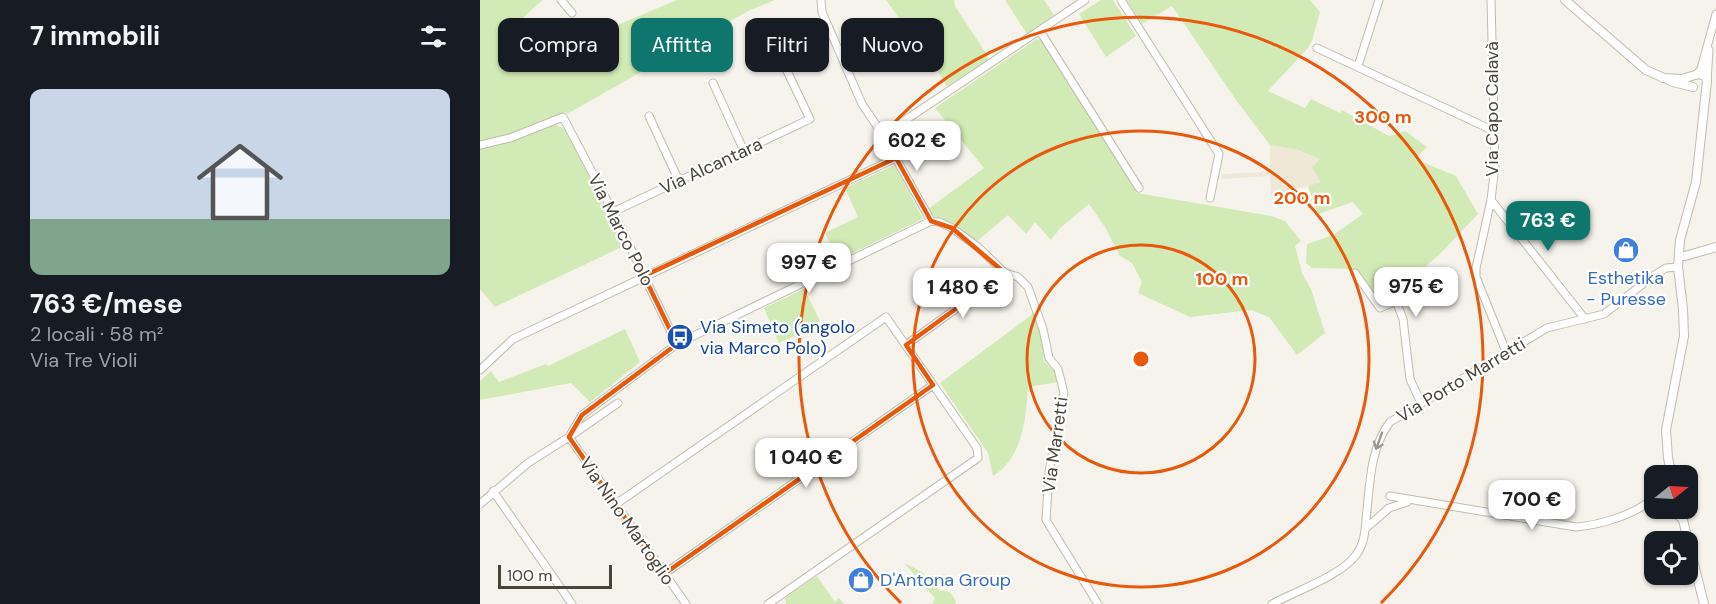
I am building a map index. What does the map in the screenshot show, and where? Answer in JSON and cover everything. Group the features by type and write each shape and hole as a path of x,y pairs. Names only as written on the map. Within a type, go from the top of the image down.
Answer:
{"street":[{"path":"561,0 572,13"},
{"path":"569,437 582,415 677,344 931,221 883,135 862,104 822,12 821,0"},
{"path":"883,135 1085,0"},
{"path":"1121,0 1219,154 1210,198"},
{"path":"1358,66 1379,0"},
{"name":"Via Capo Calavà","path":"1491,0 1495,166 1476,277 1507,354"},
{"path":"1565,0 1646,70 1694,88 1703,88 1707,83"},
{"path":"1703,111 1691,81 1701,69 1716,14"},
{"path":"1040,31 1138,188"},
{"path":"1669,465 1666,430 1684,336 1678,267 1680,240 1696,182 1707,83 1709,38"},
{"path":"1317,48 1494,131"},
{"name":"Via Alcantara","path":"613,212 810,120 787,72"},
{"path":"1664,78 1681,79 1702,75 1707,83"},
{"path":"713,83 744,151"},
{"path":"649,116 679,181"},
{"name":"Via Marco Polo","path":"480,145 510,138 563,117 613,212 677,344"},
{"path":"480,370 513,339 896,158"},
{"path":"1491,200 1586,319"},
{"name":"Via Marretti","path":"931,221 952,228 978,247 1005,273 1018,277 1028,287 1043,329 1049,358 1058,369 1064,393 1050,472 1046,520 1098,604"},
{"path":"1679,256 1716,247"},
{"name":"Via Porto Marretti","path":"1272,604 1341,568 1356,556 1365,539 1370,476 1380,435 1390,422 1548,328 1604,314 1656,274 1666,268 1678,267"},
{"path":"906,345 1005,273"},
{"path":"1355,273 1380,308 1396,301 1403,319 1410,379 1421,403"},
{"path":"616,504 886,317 979,454 975,461 779,601 768,604"},
{"path":"664,574 933,385"},
{"path":"480,504 528,463 618,403"},
{"name":"Via Nino Martoglio","path":"569,437 686,604"},
{"path":"493,491 572,604"},
{"path":"1390,496 1576,527 1606,521 1644,507"},
{"path":"1365,528 1389,508 1412,500"},
{"path":"1683,520 1704,604"}],"highlighted area":[{"path":"896,158 931,221 952,228 1005,273 906,345 933,385 664,574 569,437 582,415 677,344 644,276"}],"shaded area":[{"path":"1270,145 1296,149 1320,159 1322,182 1271,196 1270,176 1221,179 1222,174 1269,172"}],"green space":[{"path":"480,0 543,0 524,18 498,18 498,72 619,72 619,24 631,19 631,72 641,72 567,114 566,112 507,136 480,142"},
{"path":"677,0 775,0 733,20 634,18"},
{"path":"886,0 954,0 955,6 988,60 947,86 938,72 944,72 944,18 899,18"},
{"path":"1005,0 1044,0 1054,15 1027,34"},
{"path":"1101,0 1113,0 1136,36 1106,57 1079,14"},
{"path":"1127,0 1310,0 1320,12 1312,41 1268,91 1305,108 1311,99 1340,113 1342,110 1389,136 1405,131 1427,147 1415,159 1456,176 1478,214 1439,255 1381,304 1356,269 1312,268 1306,263 1307,244 1333,235 1363,214 1353,202 1318,214 1308,186 1321,182 1312,168 1320,159 1296,149 1270,145 1236,100 1172,6 1142,24"},
{"path":"1037,39 1042,40 1137,193 1271,216 1285,221 1301,241 1295,246 1302,273 1311,289 1325,333 1297,355 1269,317 1251,310 1190,317 1138,293 1142,282 1132,263 1120,256 1105,227 1089,204 1060,228 1051,240 1035,222 1026,234 1008,215 976,242 953,225 932,215 928,209 984,168 935,108"},
{"path":"556,125 565,129 624,246 495,307 480,289 480,149 516,140"},
{"path":"895,165 923,219 838,260 825,233 858,217 845,188"},
{"path":"804,289 820,321 779,343 764,308"},
{"path":"1034,313 1040,331 1044,361 1055,372 1059,382 1028,387 1024,424 1017,448 1011,459 993,476 988,453 940,383"},
{"path":"625,329 640,362 590,402 571,383 480,400 480,381 491,371 499,382 546,364 548,366"},
{"path":"904,563 922,572 940,591 951,593 956,604 932,604 935,598"},
{"path":"817,576 835,602 839,598 844,604 786,604 785,598"}],"place":[{"name":"Esthetika - Puresse","path":"1626,250"},
{"name":"Via Simeto (angolo via Marco Polo)","path":"680,337"},
{"name":"D'Antona Group","path":"861,580"}]}
